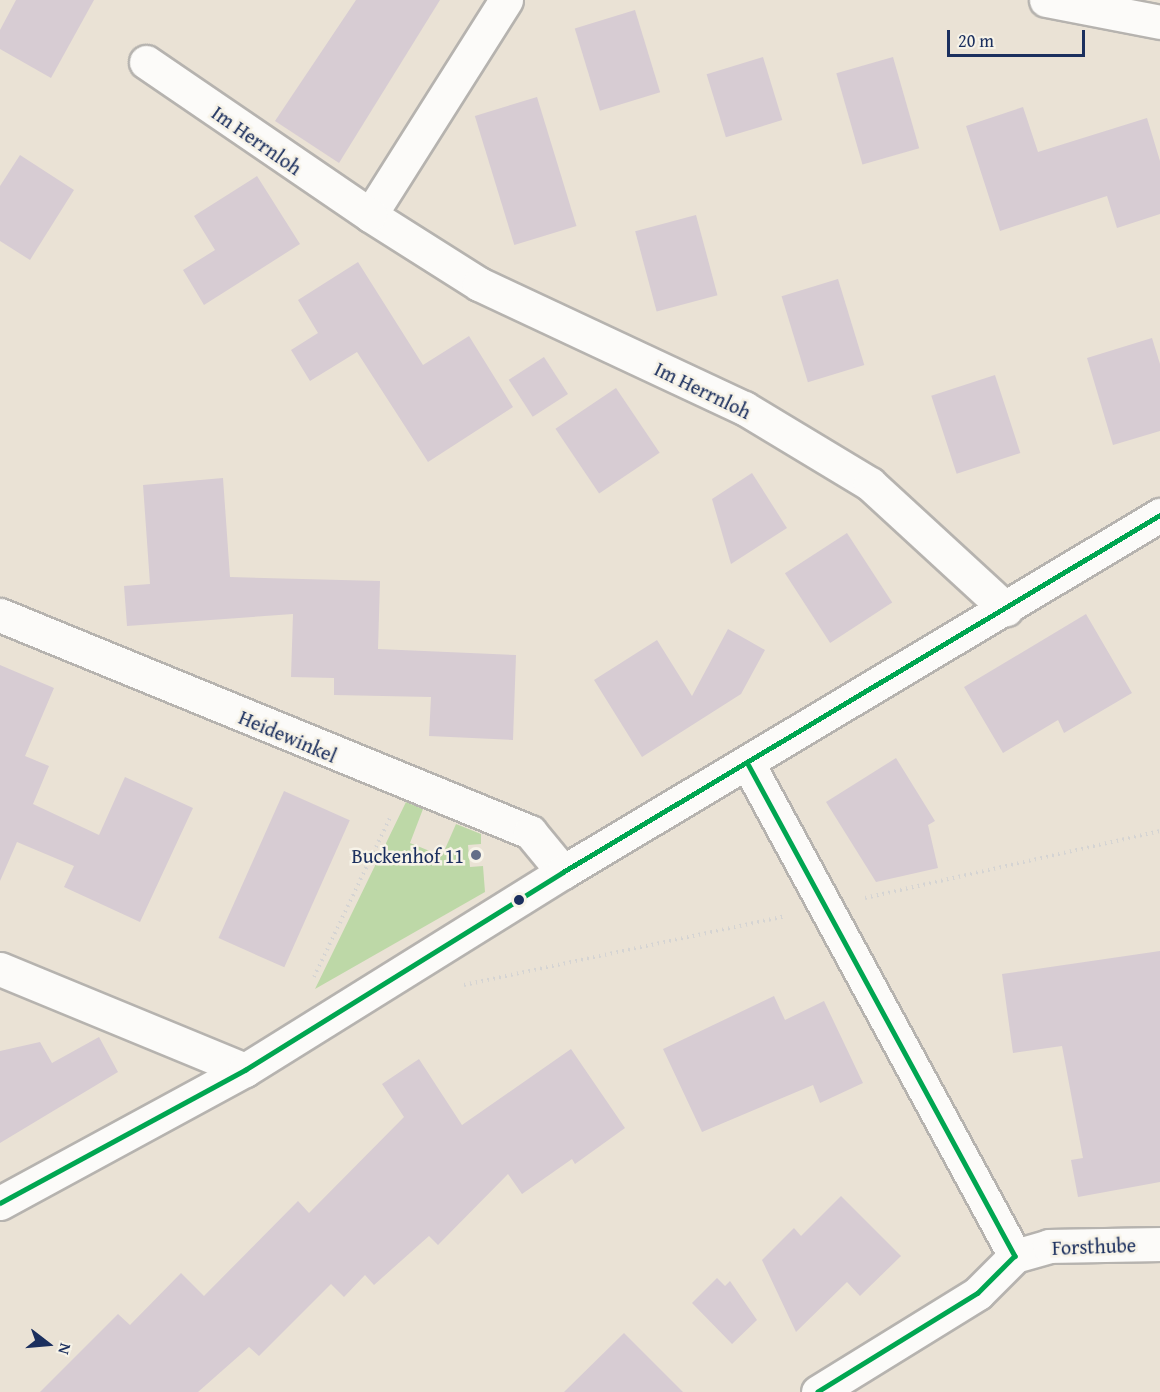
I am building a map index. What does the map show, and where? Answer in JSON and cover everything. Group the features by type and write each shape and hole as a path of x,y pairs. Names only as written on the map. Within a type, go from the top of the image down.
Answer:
{"street":[{"path":"369,215 506,0"},
{"path":"1046,0 1160,22"},
{"name":"Im Herrnloh","path":"146,62 369,215 479,284 744,408 870,484 1006,609"},
{"path":"0,1203 245,1070 410,972 563,872 1160,515"},
{"name":"Heidewinkel","path":"0,615 406,785 530,832 563,872"},
{"path":"747,762 1016,1256 978,1293 818,1392"},
{"path":"0,969 245,1070"},
{"name":"Forsthube","path":"1016,1256 1049,1246 1160,1244"}],"path":[{"path":"322,1023 308,990 406,785"},
{"path":"862,898 1160,831"},
{"path":"410,972 423,993 792,914"}],"green space":[{"path":"406,802 423,809 410,843 442,856 456,824 481,834 481,844 468,845 470,867 483,866 485,892 315,989"}],"building":[{"path":"16,0 94,0 51,78 0,49 0,30"},
{"path":"356,0 440,0 339,163 275,121"},
{"path":"635,10 660,92 600,111 575,28"},
{"path":"763,57 782,120 726,137 707,74"},
{"path":"893,57 919,148 862,165 836,73"},
{"path":"537,97 576,226 514,245 475,116"},
{"path":"1023,107 1038,152 1147,118 1160,161 1160,214 1117,228 1107,196 1000,231 966,126"},
{"path":"20,155 74,190 30,260 0,241 0,186"},
{"path":"257,176 300,244 204,305 183,270 215,250 194,216"},
{"path":"696,215 717,295 657,311 635,231"},
{"path":"358,262 423,365 469,336 513,407 428,462 357,352 310,381 291,350 318,333 298,300"},
{"path":"838,279 864,365 808,382 782,296"},
{"path":"1152,338 1160,364 1160,431 1113,445 1087,358"},
{"path":"544,357 568,394 533,417 509,380"},
{"path":"995,375 1020,453 957,474 931,396"},
{"path":"616,388 660,453 599,493 555,429"},
{"path":"752,473 787,528 731,564 712,499"},
{"path":"223,478 230,577 380,581 378,649 516,655 513,740 429,736 431,697 334,695 334,678 291,677 293,614 127,626 124,586 150,584 143,485"},
{"path":"847,533 892,603 830,643 785,573"},
{"path":"1086,614 1132,693 1064,733 1058,720 1003,753 964,687"},
{"path":"728,629 765,650 741,694 642,757 594,680 657,640 692,696"},
{"path":"0,665 54,688 25,756 49,766 33,804 99,835 125,777 193,808 140,922 64,887 74,866 17,842 0,881"},
{"path":"896,758 935,821 928,825 938,868 876,882 826,802"},
{"path":"284,791 350,820 284,967 219,938"},
{"path":"1160,951 1160,1182 1078,1197 1071,1160 1083,1158 1062,1046 1013,1053 1002,974"},
{"path":"774,996 785,1020 824,1001 863,1083 820,1103 813,1085 702,1132 663,1049"},
{"path":"99,1037 118,1072 0,1143 0,1051 40,1042 52,1063"},
{"path":"571,1049 625,1128 575,1164 572,1159 522,1194 508,1174 438,1245 429,1236 374,1285 365,1275 344,1297 331,1284 259,1356 249,1347 198,1392 40,1392 118,1314 130,1325 181,1273 204,1296 298,1201 309,1213 404,1117 382,1084 419,1059 462,1125"},
{"path":"841,1196 901,1256 860,1296 847,1282 796,1332 762,1260 794,1228 801,1236"},
{"path":"717,1278 725,1286 730,1281 757,1320 732,1344 692,1303"},
{"path":"624,1333 683,1392 564,1392"}],"transit line":[{"path":"0,1203 245,1070 563,872 1160,515"},
{"path":"747,762 1015,1256 978,1293 818,1392"}],"place":[{"name":"Buckenhof 11","path":"476,855"}]}
